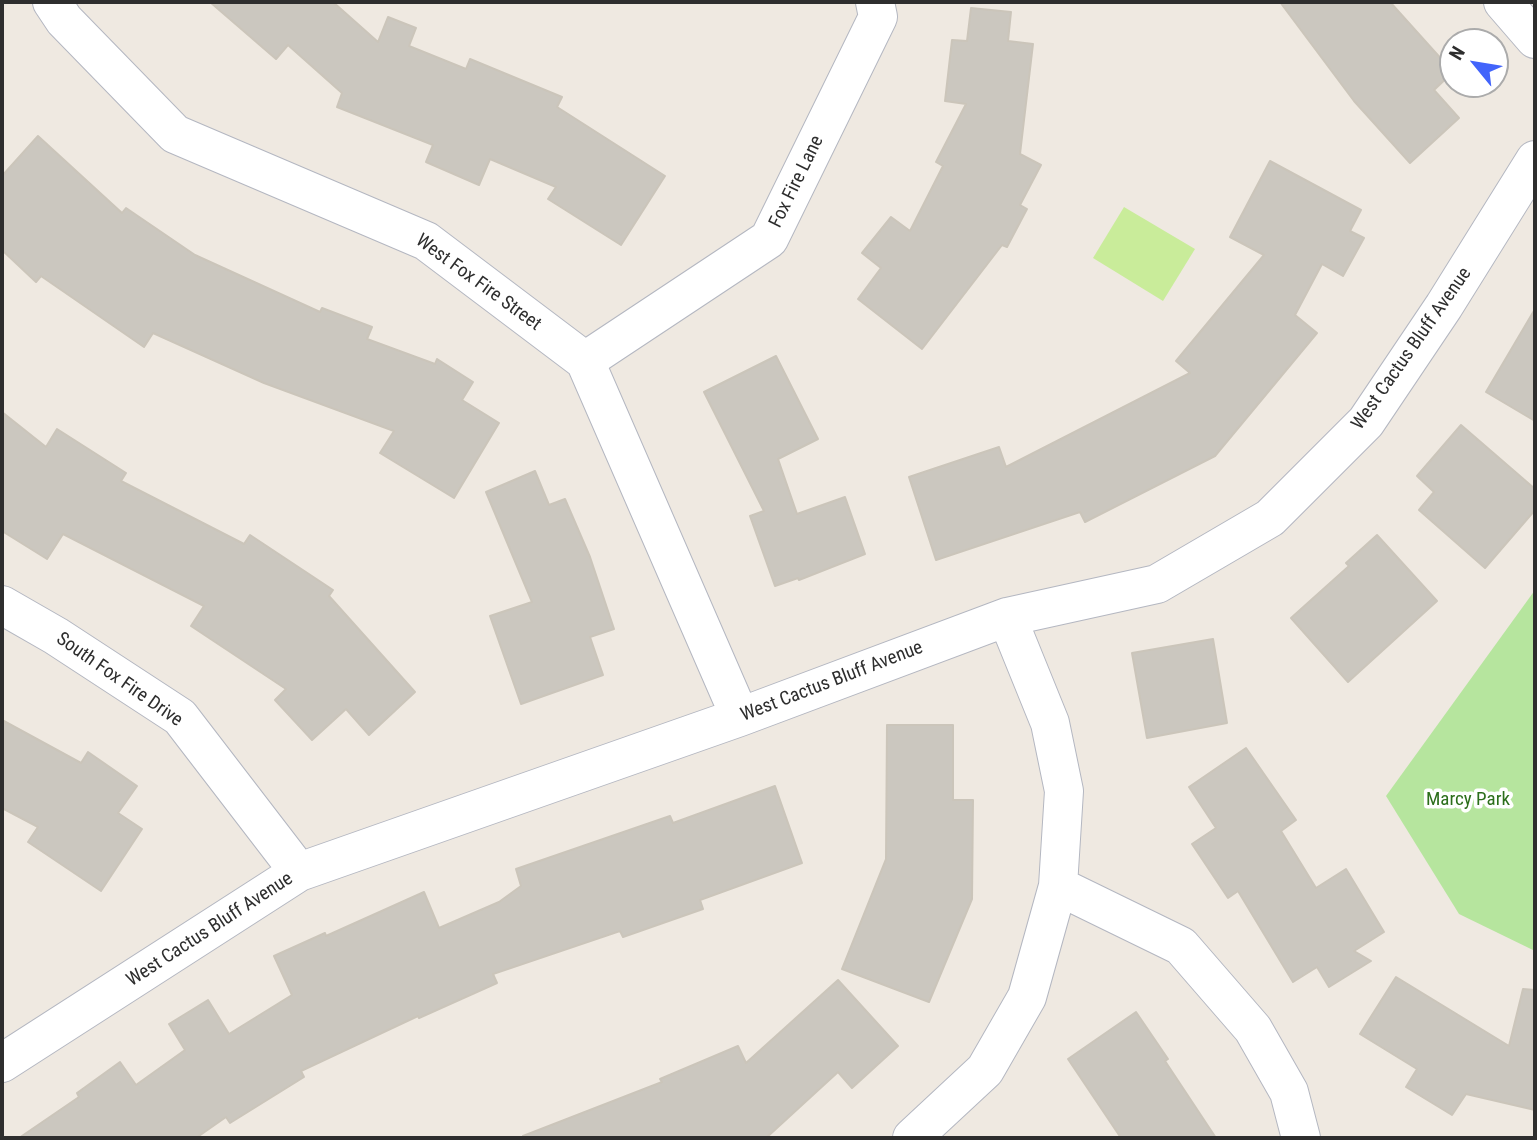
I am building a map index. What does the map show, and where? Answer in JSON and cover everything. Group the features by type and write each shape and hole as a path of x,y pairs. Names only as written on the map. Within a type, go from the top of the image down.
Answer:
{"street":[{"name":"West Fox Fire Street","path":"52,2 64,20 174,134 426,241 585,361 740,717"},
{"name":"Fox Fire Lane","path":"585,361 769,239 878,17 875,2"},
{"path":"1503,2 1535,39"},
{"name":"West Cactus Bluff Avenue","path":"2,1063 299,872 740,717 1007,617 1157,584 1270,518 1366,422 1444,306 1535,160"},
{"name":"South Fox Fire Drive","path":"2,605 56,636 180,717 299,872"},
{"path":"912,1138 985,1070 1009,1029 1027,997 1058,886 1064,791 1050,723 1007,617"},
{"path":"1058,886 1181,946 1253,1029 1289,1092 1301,1138"}],"green space":[{"path":"1124,207 1195,249 1163,301 1093,258"},
{"name":"Marcy Park","path":"1535,590 1535,951 1459,914 1386,796"}],"building":[{"path":"210,2 333,2 378,42 388,17 416,28 409,46 466,69 470,59 562,97 557,107 665,176 621,245 548,199 556,187 490,159 479,185 426,162 433,145 337,107 342,93 288,45 276,59"},
{"path":"1280,2 1390,2 1439,56 1439,85 1434,90 1459,118 1410,163 1354,101"},
{"path":"971,8 1011,12 1008,41 1033,44 1020,154 1041,165 1020,205 1027,209 1007,247 1002,245 922,349 858,299 881,268 862,253 891,217 910,231 943,166 936,162 966,104 945,101 952,40 967,41"},
{"path":"38,136 122,213 126,208 195,255 320,312 322,308 372,327 367,339 435,364 437,359 473,382 462,400 499,423 454,498 380,453 394,431 264,383 153,333 144,347 41,276 36,282 2,250 2,176"},
{"path":"1270,161 1361,210 1350,231 1364,238 1343,276 1322,264 1295,315 1317,333 1215,456 1085,522 1080,512 936,560 909,477 999,447 1006,467 1190,373 1176,361 1264,255 1230,237"},
{"path":"1535,309 1535,421 1486,392"},
{"path":"776,356 818,439 778,459 797,514 845,497 865,554 799,580 798,578 775,586 750,516 764,511 704,392"},
{"path":"2,412 46,447 57,429 126,473 121,481 244,544 250,535 333,590 329,596 415,692 369,735 346,709 312,740 275,700 286,689 191,626 204,606 63,534 47,559 2,531"},
{"path":"1461,425 1535,489 1535,510 1485,568 1419,510 1434,492 1417,476"},
{"path":"535,471 549,505 565,499 590,557 614,629 590,637 603,675 521,704 490,616 532,602 486,492"},
{"path":"1377,535 1437,601 1348,682 1291,618 1349,566 1346,563"},
{"path":"1213,639 1227,723 1147,738 1132,653"},
{"path":"2,720 81,763 88,752 137,786 118,813 142,829 101,891 28,842 38,827 2,808"},
{"path":"887,725 953,725 953,800 973,800 972,899 929,1002 842,969 886,859"},
{"path":"1246,748 1296,820 1281,831 1316,888 1346,869 1384,932 1354,951 1371,961 1329,987 1317,967 1293,982 1238,891 1228,898 1192,844 1216,828 1189,787"},
{"path":"775,786 802,863 700,900 703,909 623,937 620,931 493,974 497,983 419,1018 418,1016 301,1071 304,1077 230,1123 226,1117 196,1138 19,1138 79,1097 77,1093 120,1062 136,1085 185,1050 169,1024 208,1000 229,1034 292,995 274,956 424,892 439,928 499,902 521,886 516,869 670,816 673,823"},
{"path":"1396,977 1509,1046 1523,989 1535,990 1535,1110 1466,1094 1452,1115 1406,1087 1417,1069 1360,1034"},
{"path":"838,980 898,1046 852,1088 838,1072 766,1138 523,1136 662,1082 660,1079 738,1046 746,1063"},
{"path":"1136,1012 1216,1138 1121,1138 1068,1059"}]}
